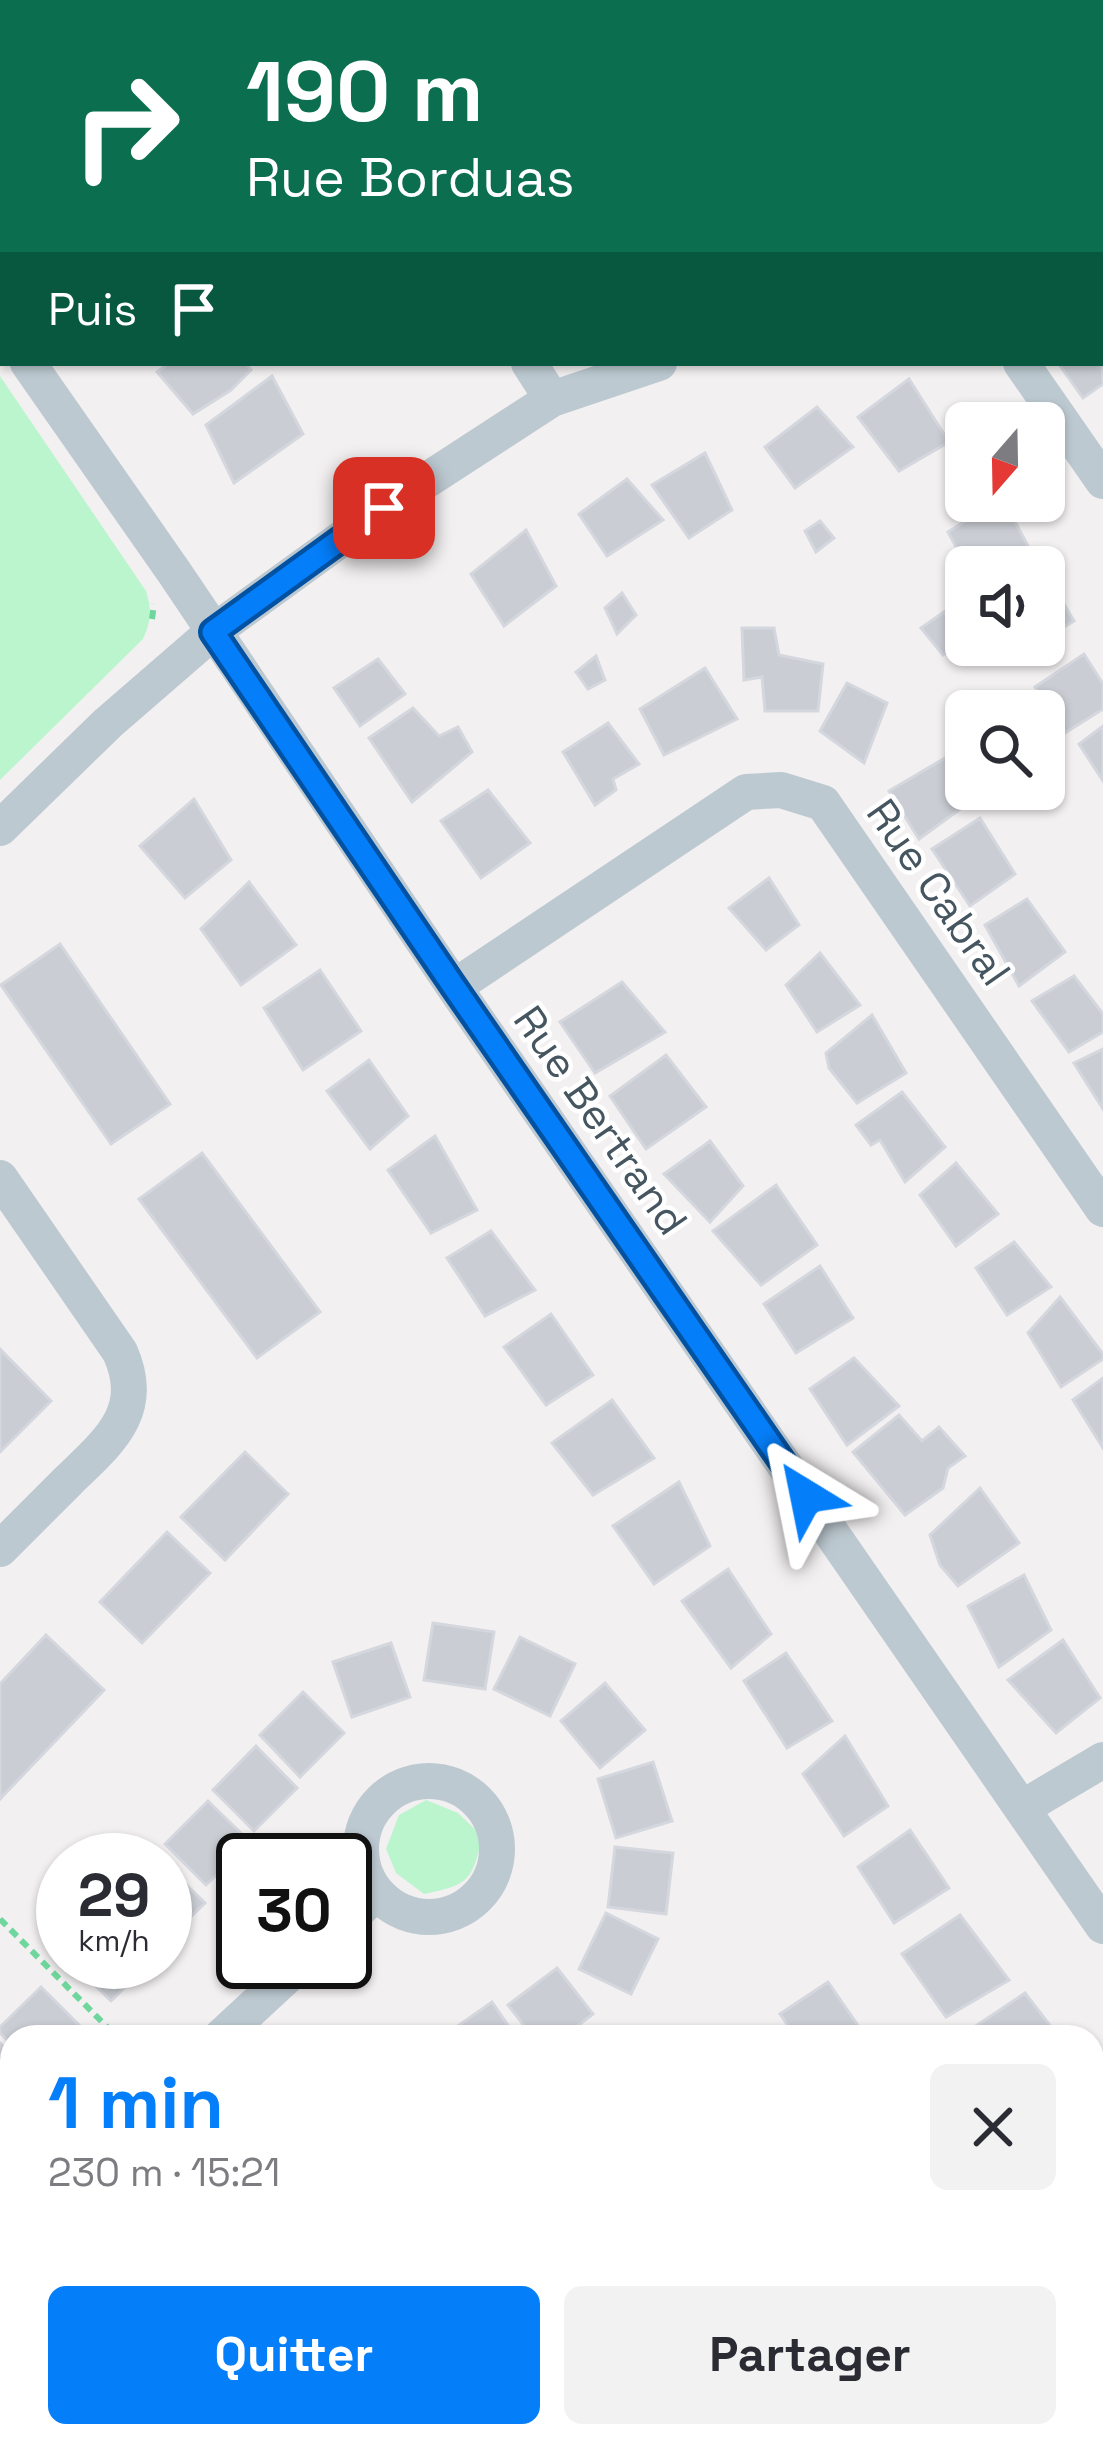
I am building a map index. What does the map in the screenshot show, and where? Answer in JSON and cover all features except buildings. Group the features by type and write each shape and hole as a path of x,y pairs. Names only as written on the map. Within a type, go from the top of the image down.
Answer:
{"street":[{"name":"Rue Bertrand","path":"30,366 1103,1925"},
{"path":"531,366 552,399"},
{"path":"0,828 108,723 213,632 384,508 552,399 650,366"},
{"path":"1023,366 1103,482"},
{"name":"Rue Cabral","path":"454,987 746,791 782,790 823,802 1103,1209"},
{"path":"0,1178 120,1352 129,1372 130,1395 114,1436 0,1549"},
{"path":"1022,1808 1103,1760"},
{"path":"372,1897 376,1893"},
{"path":"233,2025 272,1989"}],"path":[{"path":"0,1919 105,2025"}],"green space":[{"path":"0,376 146,591 150,610 143,639 0,780"},
{"path":"426,1800 458,1813 482,1836 466,1878 424,1894 396,1873 386,1849 399,1815"}],"route":[{"path":"384,508 213,632 806,1496"}]}
